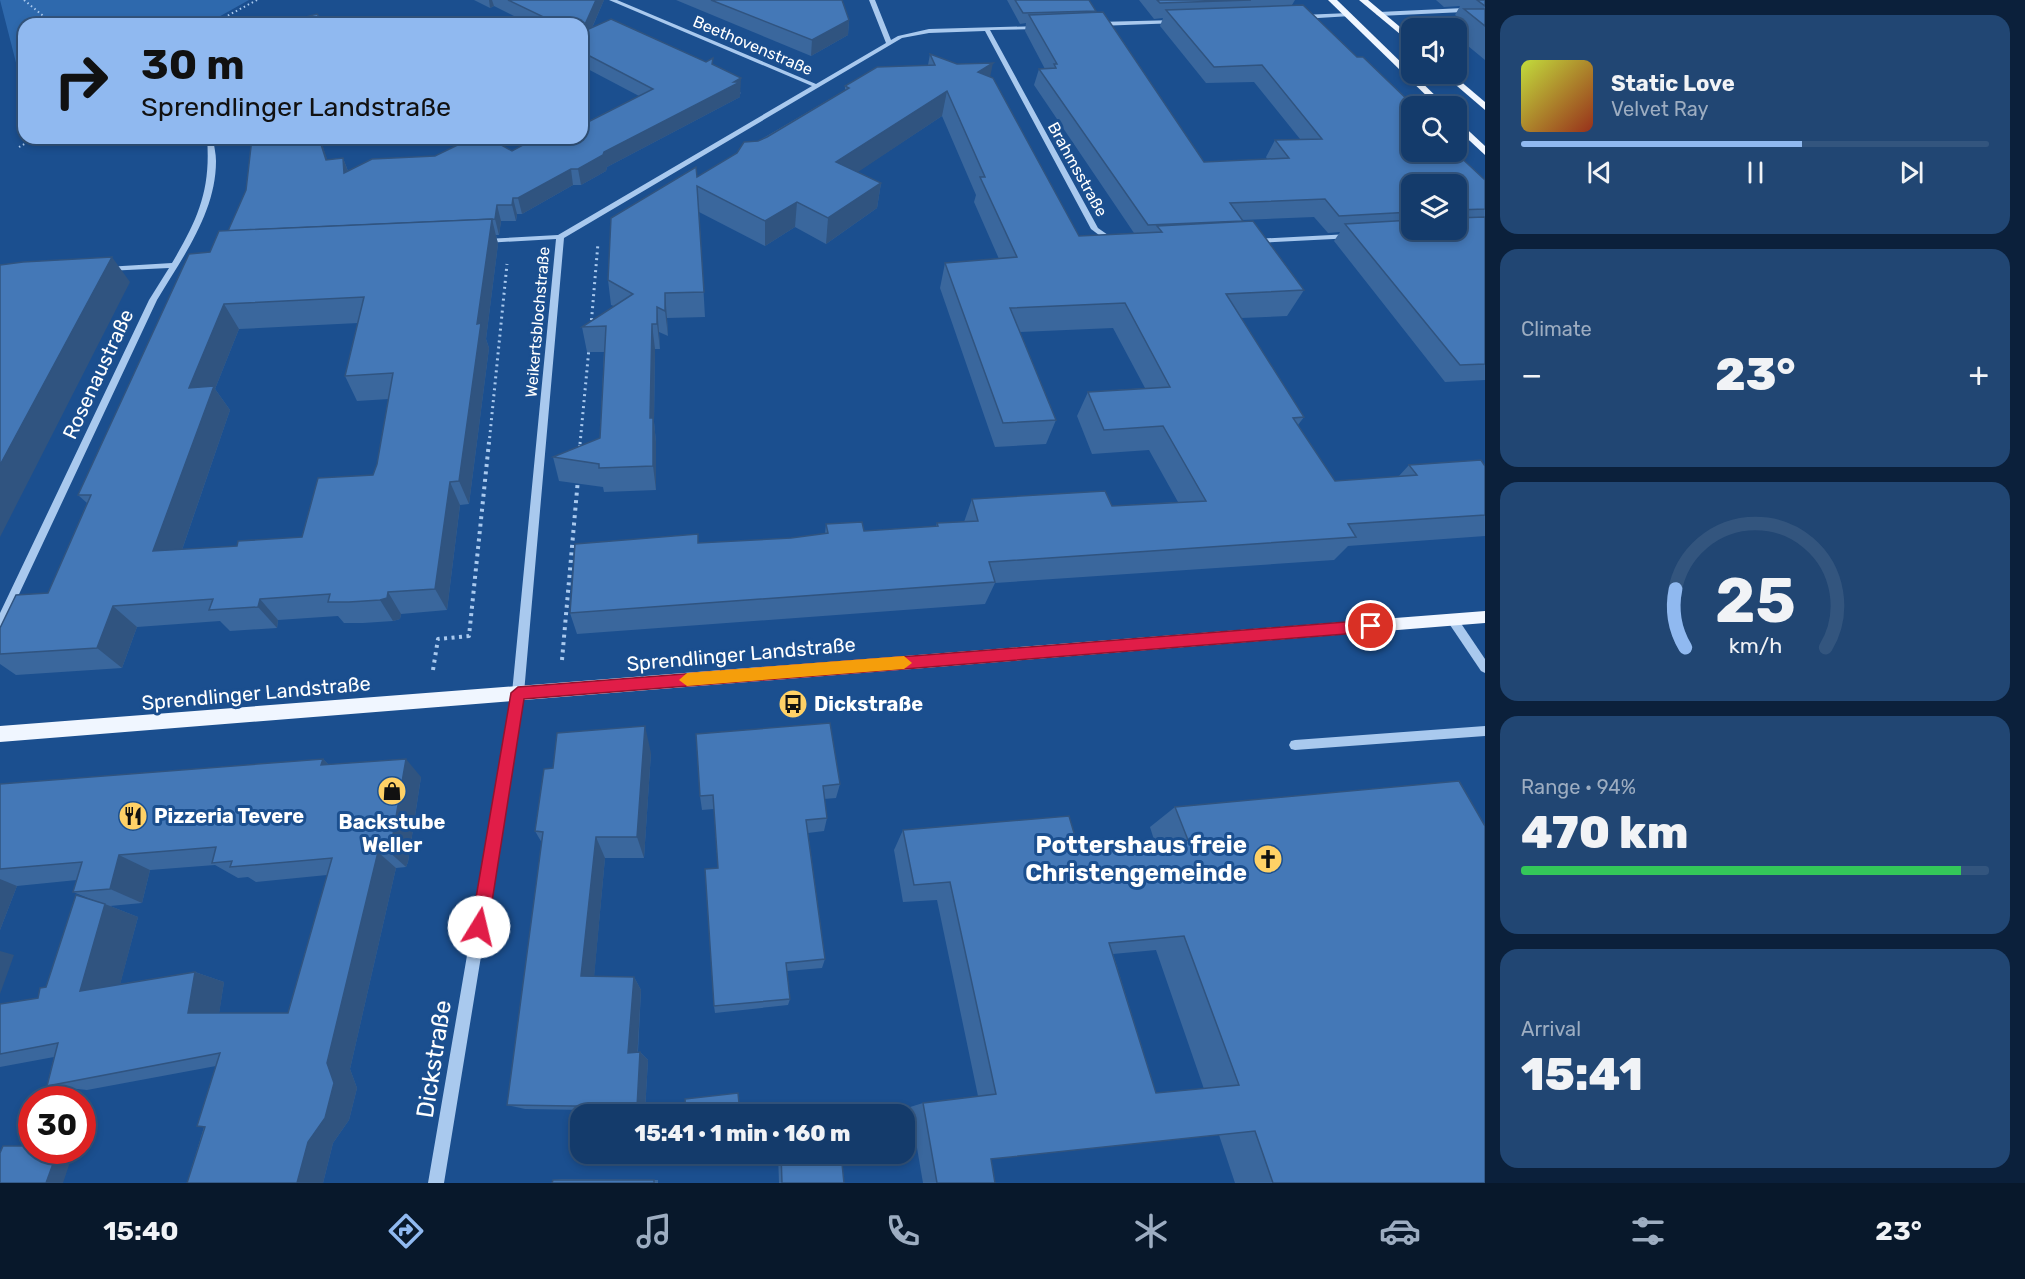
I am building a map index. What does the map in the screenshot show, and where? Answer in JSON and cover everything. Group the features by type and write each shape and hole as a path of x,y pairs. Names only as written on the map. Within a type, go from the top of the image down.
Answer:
{"main road":[{"path":"1332,0 1432,96"},
{"path":"1363,0 1401,33"},
{"path":"1350,4 1379,14"},
{"path":"1459,84 1483,103"},
{"path":"1467,133 1485,152"},
{"name":"Sprendlinger Landstraße","path":"0,734 1485,617"}],"street":[{"name":"Beethovenstraße","path":"612,0 817,86"},
{"path":"872,0 889,42"},
{"path":"1379,14 1485,9"},
{"path":"1290,18 1349,15"},
{"path":"1091,25 1185,21"},
{"name":"Weikertsblochstraße","path":"518,693 560,237 889,42 917,32 1044,26"},
{"name":"Brahmsstraße","path":"986,28 1095,229 1113,242 1121,244"},
{"name":"Rosenaustraße","path":"0,624 153,300 182,254 203,211 210,190 213,169 211,144"},
{"path":"1248,242 1354,236"},
{"path":"478,241 560,237"},
{"path":"182,254 194,254"},
{"path":"100,269 175,265"},
{"path":"1452,619 1485,668"},
{"name":"Dickstraße","path":"436,1183 518,693"},
{"path":"1295,745 1485,731"}],"path":[{"path":"24,0 46,18"},
{"path":"223,18 257,0"},
{"path":"19,147 24,144"},
{"path":"590,333 598,237"},
{"path":"428,700 438,639 469,636 510,240"},
{"path":"580,452 589,345"},
{"path":"560,690 578,476"}],"shaded area":[{"path":"0,0 249,0 217,18 18,18 18,70"}],"building":[{"path":"508,0 596,0 588,18 546,18"},
{"path":"711,0 842,0 849,20 812,40"},
{"path":"1015,0 1089,0 1096,11 1023,13"},
{"path":"1157,0 1251,0 1160,3"},
{"path":"1477,0 1485,0 1485,6"},
{"path":"1303,5 1357,57 1363,57 1404,96 1401,96 1401,162 1466,162 1485,180 1485,209 1467,210 1467,174 1401,174 1401,213 1339,216 1325,199 1230,203 1243,221 1148,225 1039,69 1056,68 1054,64 1057,64 1029,15 1103,12 1204,162 1289,158 1275,140 1322,139 1262,65 1214,67 1166,10"},
{"path":"1464,9 1485,9 1485,26"},
{"path":"317,14 320,18 302,18"},
{"path":"611,19 706,62 713,58 712,64 741,78 734,82 740,82 604,152 603,155 578,169 571,169 518,198 513,198 512,205 497,205 495,219 228,231 246,190 251,144 321,144 326,160 343,158 344,173 372,159 435,156 460,144 500,144 512,151 525,144 588,144 588,122 653,89 588,55 588,29"},
{"path":"930,54 957,64 993,63 978,72 993,78 1079,236 1162,232 1157,226 1253,221 1304,290 1226,294 1304,417 1293,418 1335,481 1417,475 1409,465 1481,460 1485,466 1485,515 1348,524 1356,537 989,562 995,582 570,613 575,544 698,534 698,543 791,538 828,533 826,524 862,522 864,531 938,526 937,523 978,521 972,499 1105,491 1112,506 1206,501 1163,426 1104,430 1088,392 1170,387 1125,303 1010,308 1056,420 1003,423 945,263 1017,257 980,177 985,177 947,91 836,162 881,183 828,218 797,202 765,221 697,186 704,292 665,293 665,311 657,307 657,324 652,324 650,418 653,418 653,466 599,468 599,464 553,457 600,438 606,326 582,327 633,294 608,280 611,218 696,167 697,177 737,153 744,142 758,141 767,137 849,88 845,86 877,67 935,65"},
{"path":"1485,217 1485,364 1460,365 1345,224 1401,221 1401,240 1467,240 1467,218"},
{"path":"492,219 477,324 481,323 459,481 450,482 435,589 388,592 387,598 380,600 349,602 328,602 330,594 260,599 258,607 209,610 213,599 113,606 97,648 0,654 0,628 16,595 48,593 91,495 78,495 189,254 210,252 219,231","holes":["364,297 345,376 393,373 377,464 373,475 318,478 302,537 238,541 237,546 153,551 214,386 189,388 224,304"]},
{"path":"112,257 0,465 0,265"},
{"path":"830,723 840,784 823,786 827,818 806,820 825,959 786,963 790,999 714,1006 705,869 718,868 713,795 700,796 696,734"},
{"path":"645,726 637,837 596,837 581,976 634,977 628,1053 640,1052 637,1104 507,1105 543,832 535,831 544,769 553,768 557,733"},
{"path":"323,759 321,765 406,759 391,846 388,851 378,852 327,1063 334,1083 325,1118 308,1142 297,1183 187,1183 205,1127 197,1126 220,1053 47,1086 58,1043 0,1054 0,1004 38,998 40,988 46,987 76,895 105,904 80,991 195,972 188,1013 288,1013 332,858 230,867 232,861 212,863 216,847 119,855 110,889 73,892 82,862 0,869 0,784"},
{"path":"1459,781 1485,826 1485,1183 1273,1183 1255,1131 991,1159 995,1183 937,1183 923,1103 996,1094 950,882 914,885 903,830 1069,816 1079,850 1188,840 1175,807","holes":["1184,936 1239,1085 1156,1093 1109,943"]},
{"path":"738,1093 739,1104 685,1104 685,1099"},
{"path":"3,1146 18,1146 18,1164 53,1164 46,1183 0,1183 0,1153"},
{"path":"781,1164 842,1164 844,1183 782,1183"},
{"path":"553,1180 654,1180 654,1183 552,1183"}],"slow traffic":[{"path":"687,680 904,663"}],"place":[{"name":"Dickstraße","path":"793,704"},
{"name":"Backstube Weller","path":"392,791"},
{"name":"Pizzeria Tevere","path":"133,816"},
{"name":"Pottershaus freie Christengemeinde","path":"1268,859"}],"route":[{"path":"479,927 518,693 1371,626"}]}
